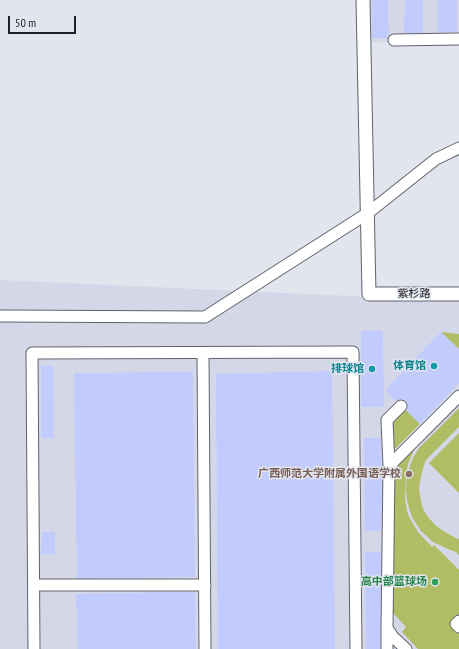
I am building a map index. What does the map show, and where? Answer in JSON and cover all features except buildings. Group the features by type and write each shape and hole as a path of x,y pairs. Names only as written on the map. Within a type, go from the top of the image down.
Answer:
{"main road":[{"path":"364,0 368,213"},
{"name":"紫杉路","path":"368,213 369,294 459,294"}],"street":[{"path":"394,40 459,39"},
{"path":"0,316 205,317 368,213 436,159 459,148"},
{"path":"34,649 32,353 353,352 356,649"},
{"path":"203,353 205,649"},
{"path":"389,466 459,396"},
{"path":"387,649 389,466 387,420 401,406"},
{"path":"34,585 205,585"},
{"path":"459,621 456,624 459,627"},
{"path":"387,628 406,649"}],"shaded area":[{"path":"368,0 459,0 459,43 368,42"},
{"path":"0,280 459,301 459,649 0,649"}],"green space":[{"path":"441,332 459,334 459,349"},
{"path":"404,408 420,424 391,453 390,423"},
{"path":"459,408 459,427 426,460 419,488 423,509 428,517 436,526 459,539 459,555 456,552 433,542 421,531 412,517 407,501 406,489 407,474 413,458 419,448"},
{"path":"459,433 459,493 429,463"},
{"name":"高中部篮球场","path":"416,445 408,464 406,475 405,500 407,511 418,532 432,547 434,545 459,570 459,649 418,649 402,632 406,627 393,613 395,466"}],"place":[{"name":"体育馆","path":"434,366"},
{"name":"排球馆","path":"372,369"},
{"name":"广西师范大学附属外国语学校","path":"409,474"},
{"name":"高中部篮球场","path":"435,582"}]}
